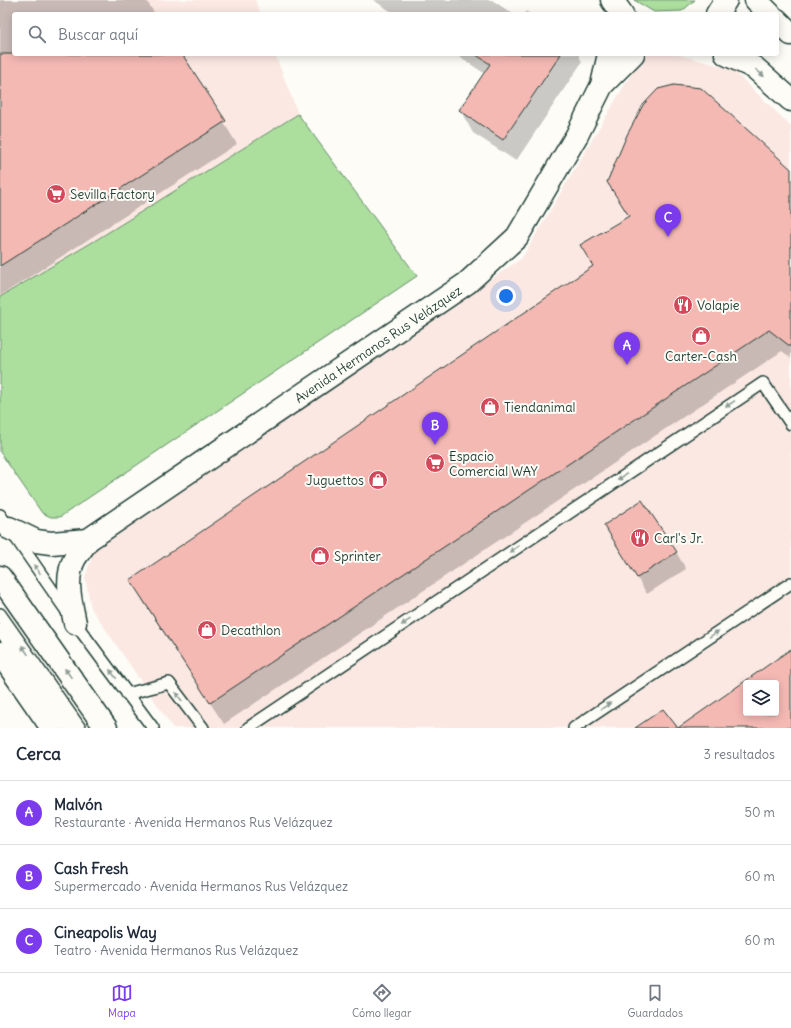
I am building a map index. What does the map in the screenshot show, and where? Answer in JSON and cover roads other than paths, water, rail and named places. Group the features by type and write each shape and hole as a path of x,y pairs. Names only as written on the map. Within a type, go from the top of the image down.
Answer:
{"street":[{"path":"718,12 726,0"},
{"path":"756,0 768,12"},
{"path":"779,22 791,34"},
{"name":"Avenida Hermanos Rus Velázquez","path":"75,623 70,592 70,571 75,559 88,540 467,283 517,237 577,135 602,85 609,56"},
{"name":"Avenida Hermanos Rus Velázquez","path":"602,85 631,56"},
{"path":"730,56 755,68 791,100"},
{"path":"4,522 36,541 51,542 88,540"},
{"path":"0,577 106,728"},
{"path":"0,653 52,728"}],"lane":[{"path":"248,728 763,383 791,424"},
{"path":"4,522 75,623 153,728"},
{"path":"574,728 791,583"},
{"path":"0,614 80,728"},
{"path":"0,630 69,728"},
{"path":"128,694 169,683 203,728"}],"place":[{"name":"Sevilla Factory","path":"56,194"},
{"name":"Cineapolis Way","path":"668,237"},
{"name":"Volapie","path":"683,305"},
{"name":"Carter-Cash","path":"701,336"},
{"name":"Malvón","path":"627,365"},
{"name":"Tiendanimal","path":"490,407"},
{"name":"Cash Fresh","path":"435,445"},
{"name":"Espacio Comercial WAY","path":"435,463"},
{"name":"Juguettos","path":"378,480"},
{"name":"Carl's Jr.","path":"640,538"},
{"name":"Sprinter","path":"320,556"},
{"name":"Decathlon","path":"207,630"}]}
